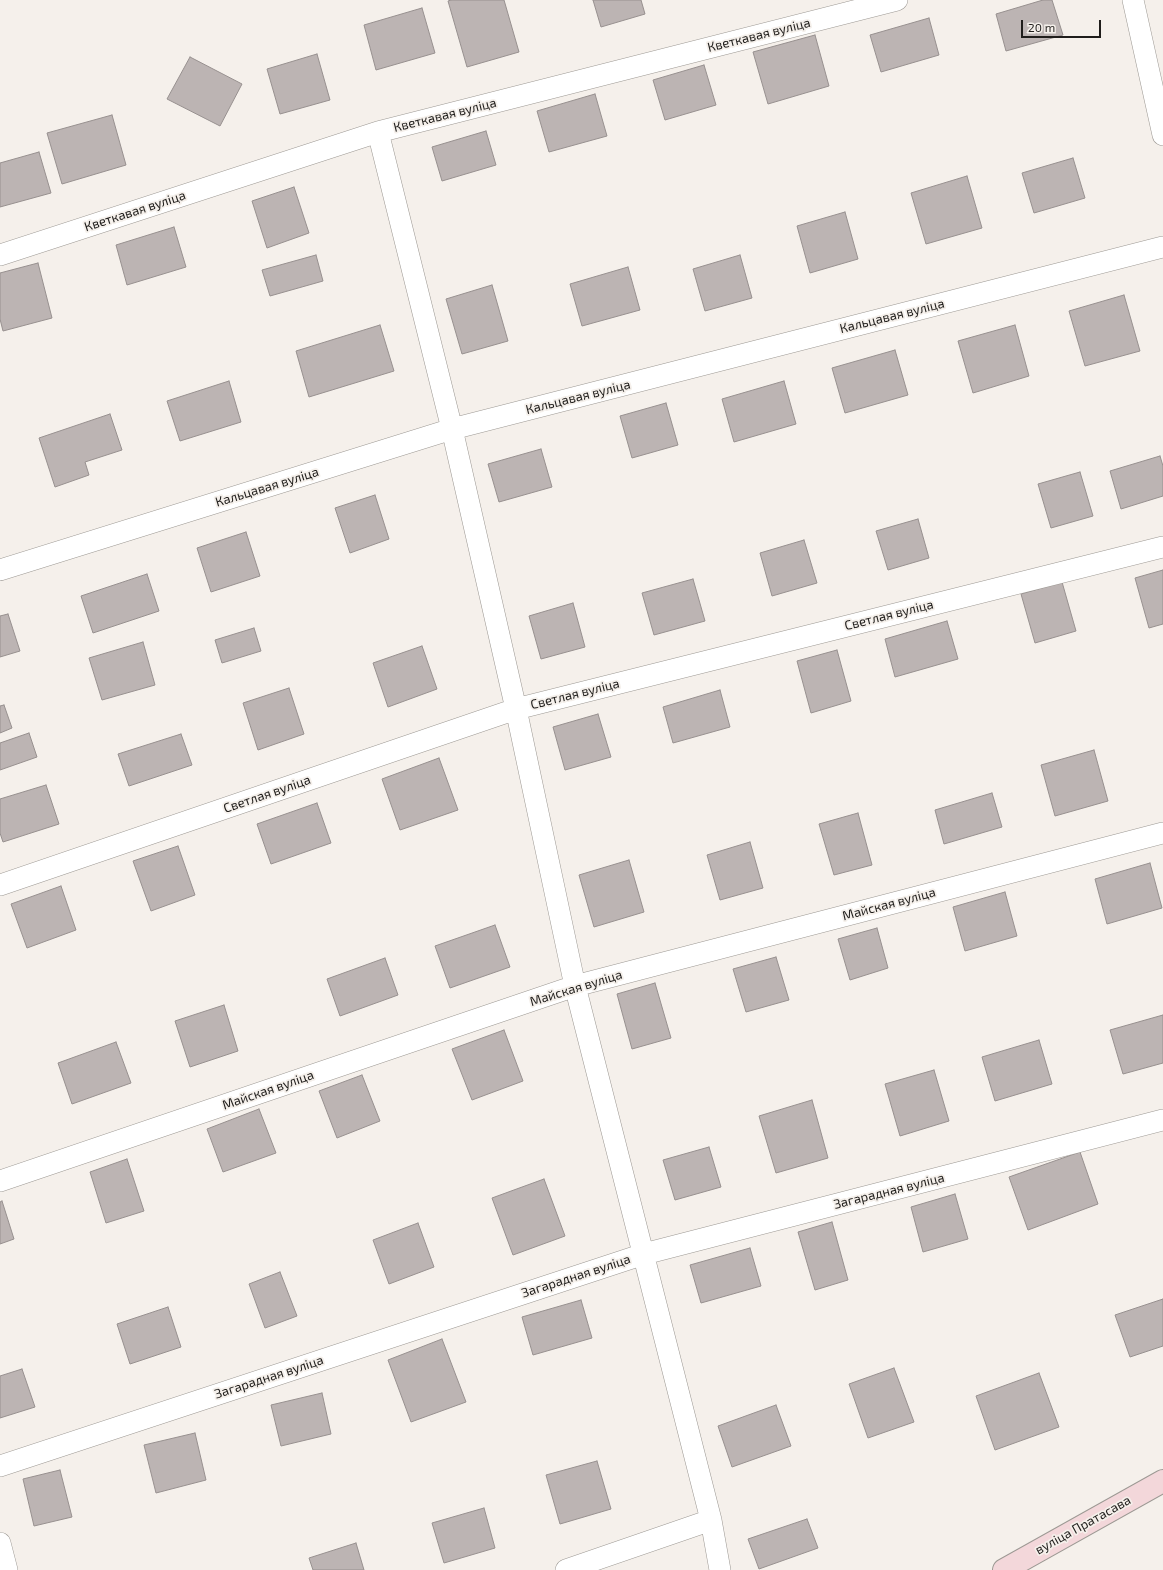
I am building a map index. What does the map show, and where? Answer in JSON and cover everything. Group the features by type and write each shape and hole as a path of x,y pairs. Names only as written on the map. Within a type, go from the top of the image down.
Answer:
{"main road":[{"name":"вуліца Пратасава","path":"1004,1570 1163,1480"}],"street":[{"name":"Кветкавая вуліца","path":"0,255 378,132 897,0"},
{"path":"1133,0 1163,135"},
{"path":"378,132 452,429 516,709 575,986 711,1520 720,1570"},
{"name":"Кальцавая вуліца","path":"0,570 452,429 1163,247"},
{"name":"Светлая вуліца","path":"0,885 516,709 1163,546"},
{"name":"Майская вуліца","path":"0,1181 575,986 1163,833"},
{"name":"Загарадная вуліца","path":"0,1466 644,1254 1163,1120"},
{"path":"566,1570 711,1520"},
{"path":"0,1543 7,1570"}],"building":[{"path":"504,0 519,52 467,67 448,1"},
{"path":"593,0 641,0 645,14 601,27"},
{"path":"1043,0 1052,0 1063,35 1006,51 996,14"},
{"path":"422,8 435,53 376,70 364,25"},
{"path":"929,18 939,55 881,72 870,35"},
{"path":"815,35 829,86 768,104 753,52"},
{"path":"317,54 330,100 280,114 267,69"},
{"path":"190,57 242,84 220,126 167,99"},
{"path":"704,65 716,105 665,120 653,80"},
{"path":"595,94 607,136 549,152 537,111"},
{"path":"112,115 126,165 62,184 47,133"},
{"path":"486,131 496,165 442,181 432,147"},
{"path":"39,152 51,193 0,207 0,163"},
{"path":"1073,158 1085,198 1034,213 1022,173"},
{"path":"967,176 982,228 926,244 911,193"},
{"path":"294,187 309,233 267,248 252,201"},
{"path":"845,212 858,259 810,273 797,226"},
{"path":"174,227 186,267 127,285 116,245"},
{"path":"316,255 323,281 270,296 262,270"},
{"path":"740,255 752,298 705,311 693,269"},
{"path":"38,263 52,318 3,331 0,319 0,273"},
{"path":"628,267 640,310 582,326 570,284"},
{"path":"492,285 508,341 462,354 446,299"},
{"path":"1124,295 1140,351 1085,366 1069,311"},
{"path":"380,325 394,371 309,397 296,351"},
{"path":"1015,325 1029,376 973,393 958,341"},
{"path":"895,350 908,395 845,413 832,368"},
{"path":"229,381 241,422 180,441 167,401"},
{"path":"784,381 796,424 734,442 722,399"},
{"path":"666,403 678,445 632,458 620,416"},
{"path":"110,414 122,450 85,462 89,475 55,487 39,438"},
{"path":"541,449 552,487 499,502 488,464"},
{"path":"1160,456 1163,466 1163,496 1121,509 1110,471"},
{"path":"1080,472 1093,516 1051,528 1038,484"},
{"path":"375,495 389,539 350,553 335,508"},
{"path":"918,519 929,558 888,570 876,531"},
{"path":"246,532 260,576 211,592 197,548"},
{"path":"804,540 817,583 772,596 760,553"},
{"path":"1163,570 1163,624 1149,628 1135,578"},
{"path":"147,574 159,611 93,633 81,596"},
{"path":"693,579 705,621 654,635 642,593"},
{"path":"1062,582 1076,631 1035,643 1021,594"},
{"path":"573,603 585,647 541,659 529,616"},
{"path":"8,614 20,651 0,657 0,616"},
{"path":"947,621 958,659 895,677 885,639"},
{"path":"254,628 261,651 222,663 215,640"},
{"path":"143,642 155,685 102,700 89,658"},
{"path":"422,646 437,689 388,707 373,663"},
{"path":"837,650 851,701 811,713 797,661"},
{"path":"289,688 304,734 258,750 243,703"},
{"path":"720,690 730,727 673,743 663,707"},
{"path":"4,705 12,728 0,733 0,706"},
{"path":"598,714 611,757 565,770 553,727"},
{"path":"29,733 37,757 0,770 0,743"},
{"path":"181,734 192,765 129,786 118,754"},
{"path":"1094,750 1108,801 1055,816 1041,765"},
{"path":"439,758 458,810 400,830 382,779"},
{"path":"46,785 59,824 3,842 0,833 0,799"},
{"path":"992,793 1002,827 944,844 935,810"},
{"path":"317,803 331,843 271,864 257,824"},
{"path":"858,813 872,865 834,875 819,824"},
{"path":"750,842 763,888 720,900 707,855"},
{"path":"178,846 195,895 151,911 133,861"},
{"path":"629,860 644,912 594,927 579,875"},
{"path":"1150,863 1162,908 1107,924 1095,879"},
{"path":"61,886 76,930 27,948 11,904"},
{"path":"1005,892 1017,936 965,951 953,907"},
{"path":"495,925 510,967 450,988 435,946"},
{"path":"877,928 888,968 850,980 838,939"},
{"path":"776,957 789,1000 746,1012 733,969"},
{"path":"385,958 398,995 340,1016 327,979"},
{"path":"655,983 671,1038 632,1049 617,994"},
{"path":"224,1005 238,1051 190,1067 175,1021"},
{"path":"1163,1015 1163,1063 1123,1074 1110,1030"},
{"path":"504,1030 523,1081 472,1100 452,1049"},
{"path":"1039,1040 1052,1084 995,1101 982,1057"},
{"path":"116,1042 131,1083 72,1104 58,1063"},
{"path":"934,1070 949,1121 900,1136 885,1084"},
{"path":"362,1075 380,1121 337,1138 319,1091"},
{"path":"812,1100 828,1158 776,1173 759,1116"},
{"path":"259,1109 276,1153 223,1172 207,1129"},
{"path":"709,1147 721,1187 675,1200 663,1160"},
{"path":"1080,1152 1098,1204 1028,1230 1009,1177"},
{"path":"127,1159 144,1211 106,1223 90,1172"},
{"path":"544,1179 565,1236 513,1255 492,1198"},
{"path":"955,1194 968,1239 923,1252 911,1207"},
{"path":"2,1201 14,1239 0,1244 0,1202"},
{"path":"832,1222 848,1280 815,1290 798,1232"},
{"path":"418,1223 434,1267 389,1284 373,1240"},
{"path":"750,1248 761,1286 701,1303 690,1265"},
{"path":"280,1272 297,1316 265,1328 249,1284"},
{"path":"1163,1299 1163,1346 1130,1357 1115,1315"},
{"path":"581,1300 592,1338 533,1355 522,1317"},
{"path":"168,1307 181,1347 130,1364 117,1324"},
{"path":"442,1339 466,1402 411,1422 388,1360"},
{"path":"894,1368 914,1422 868,1438 849,1384"},
{"path":"22,1369 35,1407 0,1418 0,1376"},
{"path":"1039,1373 1059,1427 995,1450 976,1396"},
{"path":"322,1393 331,1434 281,1446 271,1405"},
{"path":"776,1405 791,1446 732,1467 718,1426"},
{"path":"195,1433 206,1480 156,1493 144,1445"},
{"path":"597,1461 611,1509 560,1524 546,1475"},
{"path":"60,1470 72,1517 34,1526 23,1479"},
{"path":"484,1508 495,1548 444,1563 432,1523"},
{"path":"807,1519 818,1548 759,1569 748,1539"},
{"path":"356,1543 364,1570 313,1570 309,1558"}]}
